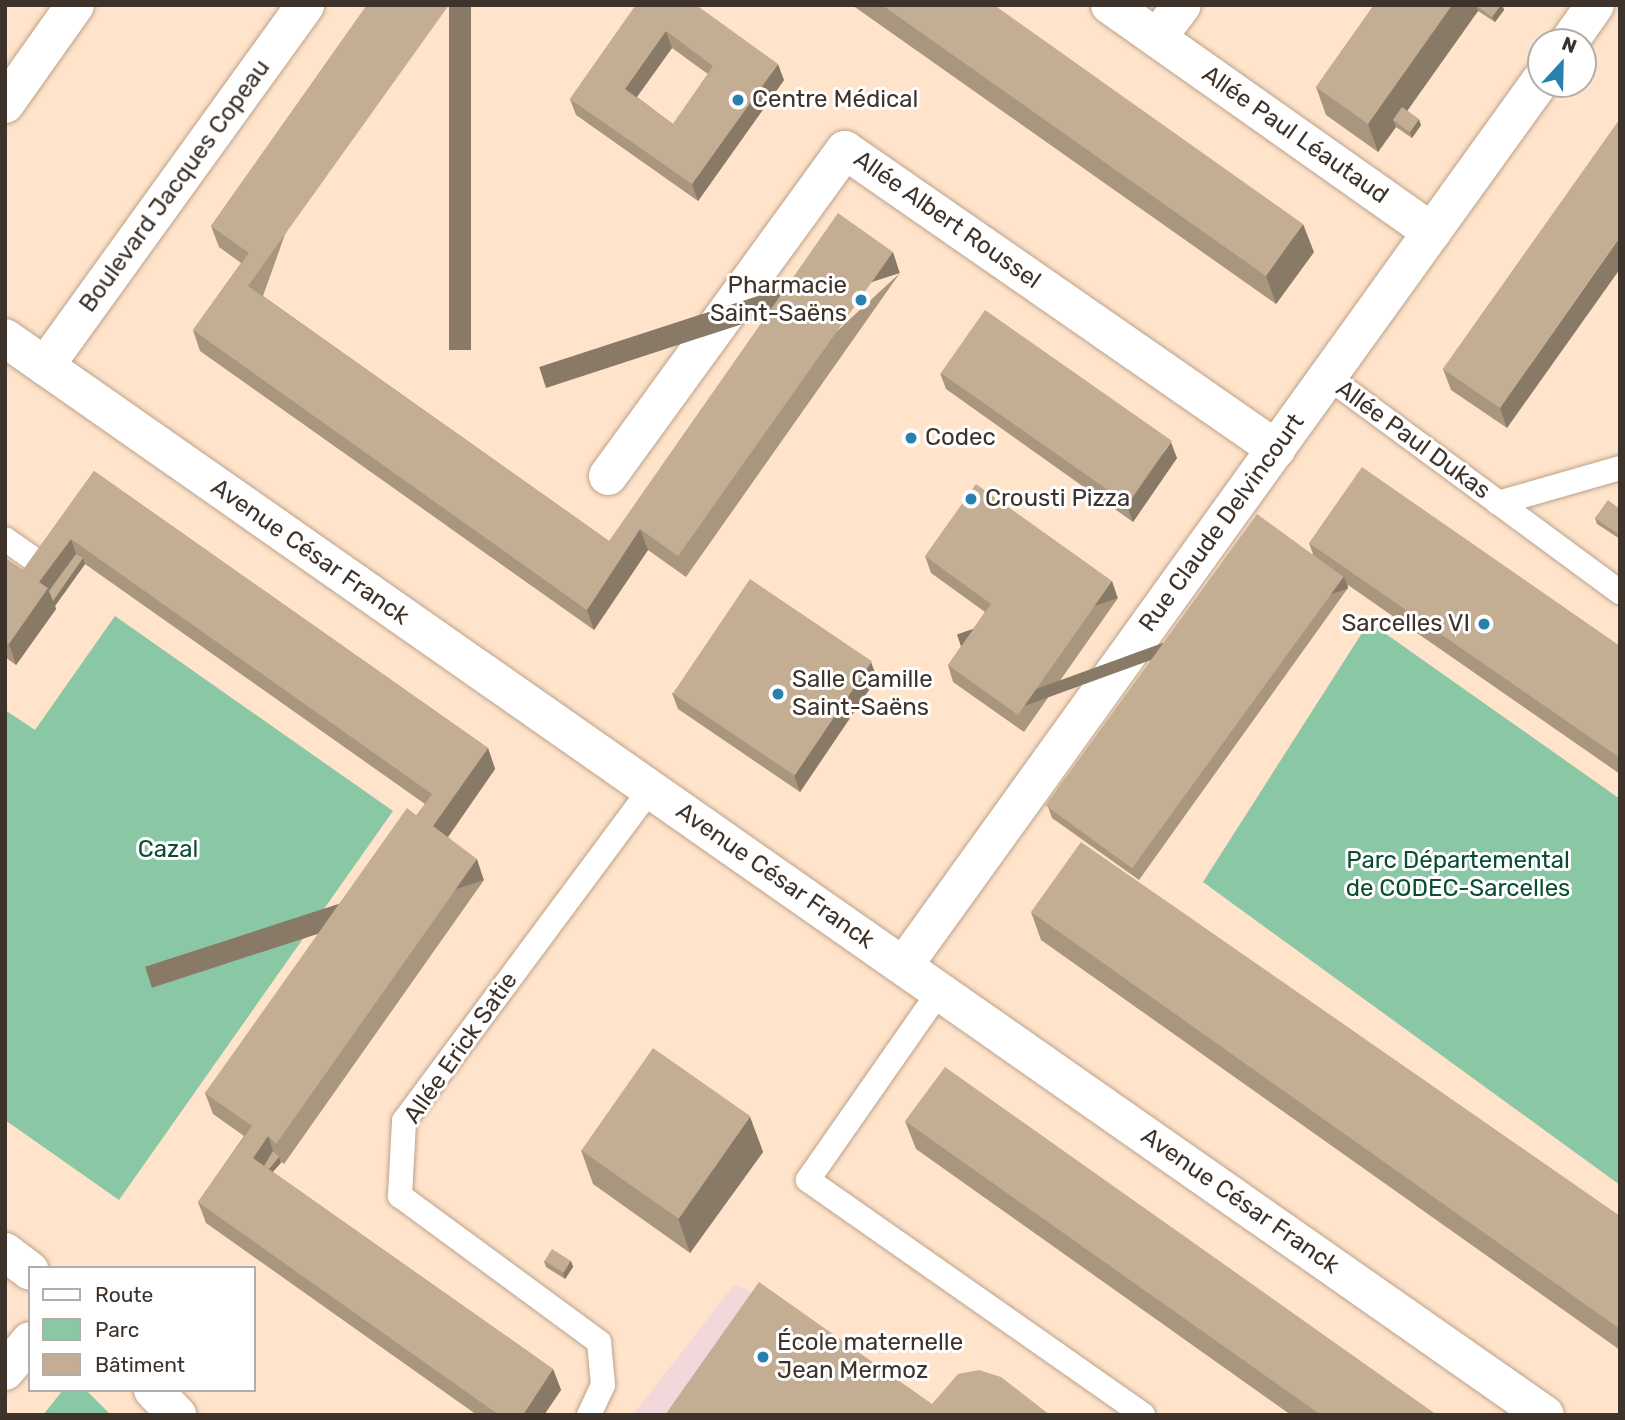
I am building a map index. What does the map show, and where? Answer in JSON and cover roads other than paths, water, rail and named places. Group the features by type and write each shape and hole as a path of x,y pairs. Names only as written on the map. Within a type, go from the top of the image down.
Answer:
{"street":[{"path":"5,104 75,5"},
{"name":"Boulevard Jacques Copeau","path":"45,366 304,5"},
{"name":"Allée Paul Léautaud","path":"1110,5 1432,232"},
{"path":"1157,38 1182,5"},
{"path":"1579,28 1595,5"},
{"name":"Rue Claude Delvincourt","path":"904,965 1528,98"},
{"name":"Allée Albert Roussel","path":"608,476 845,150 1276,449"},
{"name":"Avenue César Franck","path":"5,338 1545,1415"},
{"path":"5,1252 28,1269"},
{"path":"5,1371 28,1342"},
{"path":"155,1392 177,1415"}],"lane":[{"name":"Allée Paul Dukas","path":"1328,377 1620,592"},
{"name":"Allée Paul Dukas","path":"1498,503 1620,468"},
{"path":"5,539 32,558"},
{"name":"Allée Erick Satie","path":"589,1415 603,1385 599,1342 400,1196 404,1121 651,789"},
{"path":"939,992 808,1180 1143,1415"}],"place":[{"name":"Centre Médical","path":"738,100"},
{"name":"Pharmacie Saint-Saëns","path":"861,300"},
{"name":"Codec","path":"911,438"},
{"name":"Crousti Pizza","path":"971,499"},
{"name":"Sarcelles VI","path":"1484,624"},
{"name":"Salle Camille Saint-Saëns","path":"778,694"},
{"name":"École maternelle Jean Mermoz","path":"763,1357"}],"park label":[{"name":"Cazal","path":"168,850"},
{"name":"Parc Départemental de CODEC-Sarcelles","path":"1458,875"}]}
